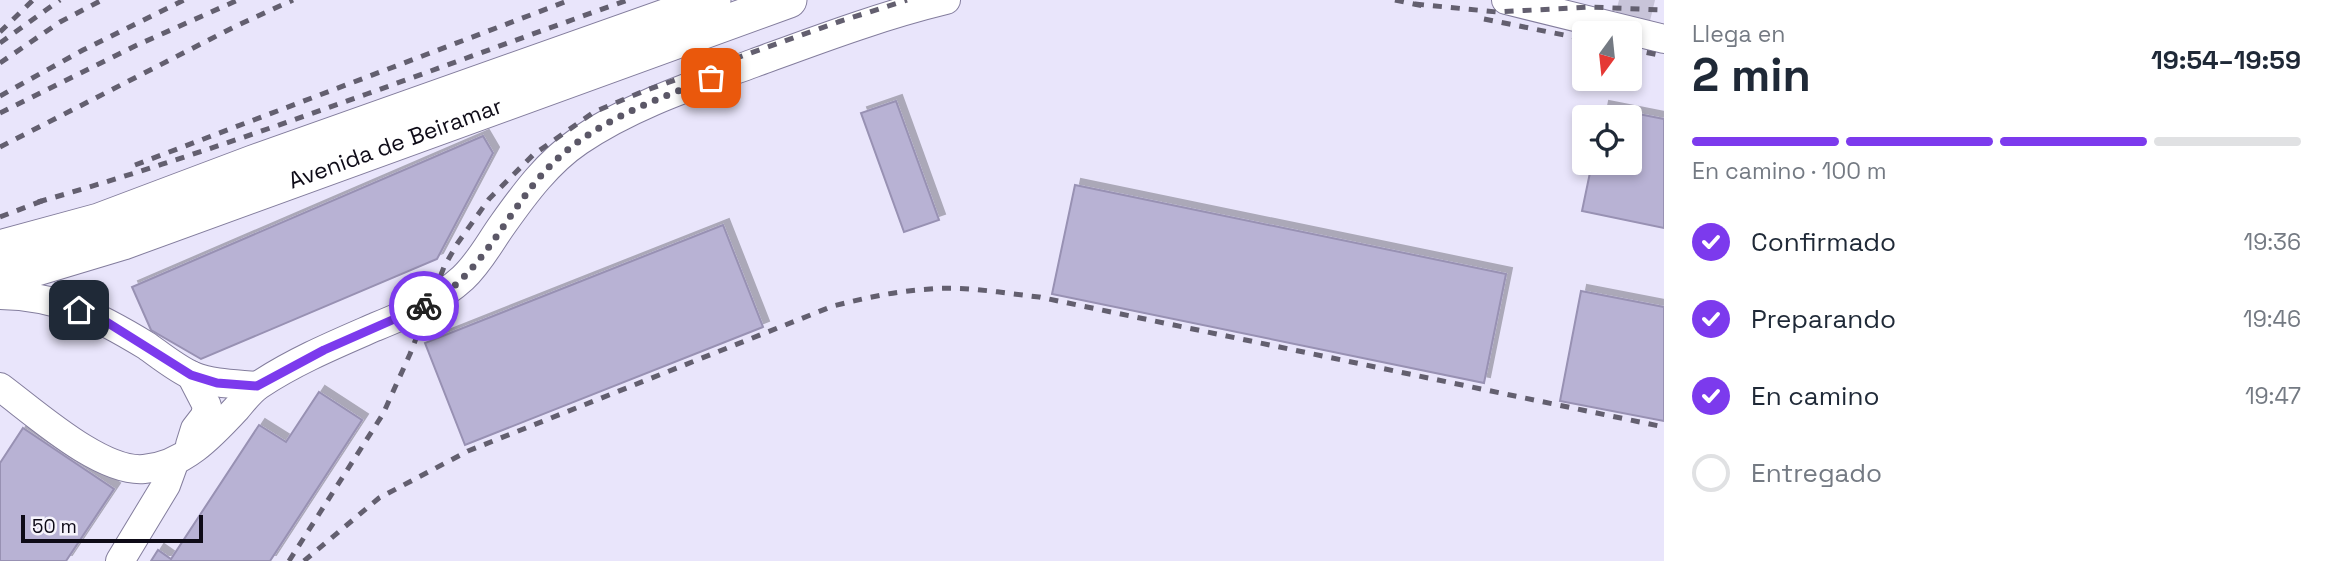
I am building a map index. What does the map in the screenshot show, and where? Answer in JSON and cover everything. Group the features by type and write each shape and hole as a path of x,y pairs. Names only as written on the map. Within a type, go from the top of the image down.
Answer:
{"main road":[{"name":"Avenida de Beiramar","path":"0,279 123,242 713,0"},
{"name":"Avenida de Beiramar","path":"0,248 99,221 789,0"}],"lane":[{"path":"0,387 89,452 118,467 143,470 180,459 226,420 257,386 324,350 448,292 482,256 529,189 552,163 577,142 610,122 657,99 841,31 946,0"},
{"path":"1506,0 1664,39"},
{"path":"0,295 22,295 60,303 97,316 191,375 217,383 257,386"},
{"path":"120,561 205,416 206,406 191,375"}],"building":[{"path":"896,101 939,220 904,232 861,113"},
{"path":"1642,115 1664,119 1664,228 1582,211 1590,175 1642,175"},
{"path":"483,136 493,153 437,259 201,359 151,330 132,287"},
{"path":"1075,185 1506,274 1484,383 1052,294"},
{"path":"723,225 763,327 465,445 425,343"},
{"path":"1581,291 1664,307 1664,421 1560,401"},
{"path":"319,392 362,420 270,561 151,561 158,550 171,559 259,425 286,442"},
{"path":"23,428 114,489 66,561 0,561 0,463"}],"tunnel":[{"path":"1619,0 1664,11"}],"railway":[{"path":"0,32 33,0"},
{"path":"0,43 60,0"},
{"path":"0,63 60,22 102,0"},
{"path":"0,96 83,50 184,0"},
{"path":"0,113 135,46 238,0"},
{"path":"0,147 234,27 293,0"},
{"path":"135,165 570,0"},
{"path":"38,202 261,131 628,0"},
{"path":"289,561 383,414 444,267 457,244 489,199 533,155 594,112 644,91 907,0"},
{"path":"1395,0 1423,6"},
{"path":"1415,4 1497,12 1589,7 1664,10"},
{"path":"1484,19 1572,37"},
{"path":"1642,52 1664,56"},
{"path":"0,217 47,199"},
{"path":"304,561 379,498 468,451 833,306 917,290 971,289 1039,297 1664,427"}],"way so far":[{"path":"424,306 448,292 467,274 529,189 552,163 577,142 657,99 711,78"}],"route":[{"path":"79,310 97,316 191,375 217,383 257,386 324,350 424,306"}]}
